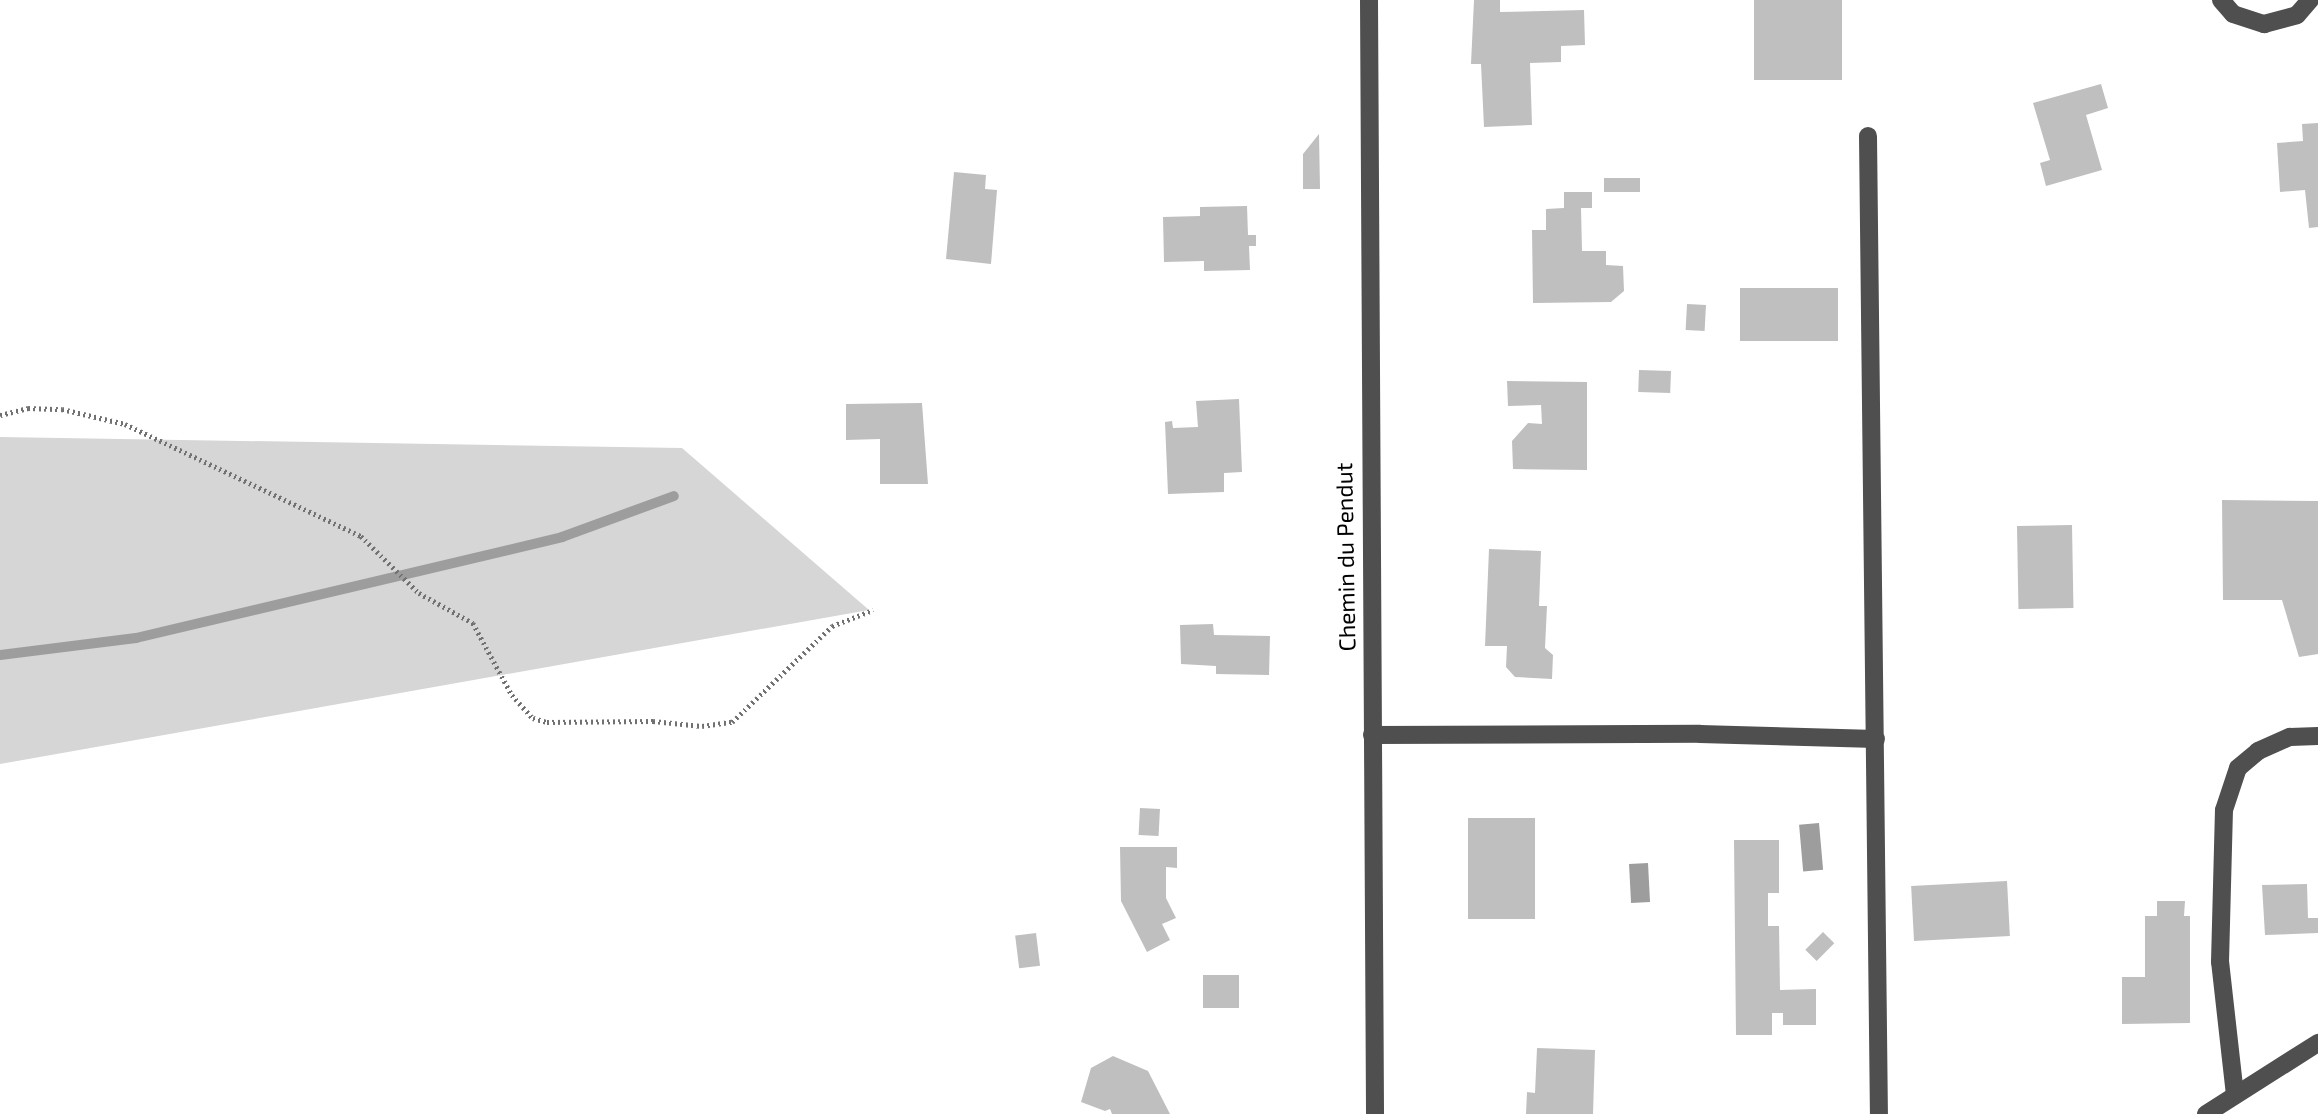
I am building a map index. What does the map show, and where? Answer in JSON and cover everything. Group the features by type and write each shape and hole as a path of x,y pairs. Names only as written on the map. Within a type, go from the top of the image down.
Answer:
{"street":[{"name":"Chemin du Pendut","path":"1369,0 1374,1114"},
{"path":"2221,0 2233,14 2264,24 2297,15 2310,0"},
{"path":"1868,136 1877,739 1879,1114"},
{"path":"1371,735 1700,734 1877,739"},
{"path":"2235,1096 2220,962 2224,810 2238,768 2258,751 2290,737 2318,736"},
{"path":"2206,1114 2318,1043"}],"path":[{"path":"0,415 28,408 62,409 125,424 361,536 419,593 473,623 512,695 533,718 547,722 653,721 702,726 732,722 832,626 873,610"}],"shaded area":[{"path":"0,437 682,448 869,610 0,764"},
{"path":"1819,823 1823,870 1803,872 1799,825"},
{"path":"1648,863 1650,902 1631,903 1629,864"}],"building":[{"path":"1474,0 1500,0 1500,12 1584,10 1585,45 1561,46 1561,62 1530,63 1532,125 1484,127 1481,64 1471,64"},
{"path":"1754,0 1842,0 1842,80 1754,80"},
{"path":"2101,84 2108,108 2086,115 2102,170 2046,186 2040,163 2050,160 2033,103"},
{"path":"2318,123 2318,227 2309,228 2305,190 2280,192 2277,143 2303,141 2302,124"},
{"path":"1319,134 1320,189 1303,189 1303,154"},
{"path":"954,172 986,175 985,189 997,190 991,264 946,259"},
{"path":"1604,178 1640,178 1640,192 1604,192"},
{"path":"1564,192 1592,192 1592,208 1581,208 1582,251 1606,251 1606,265 1623,266 1624,291 1611,302 1533,303 1532,230 1546,230 1546,209 1564,208"},
{"path":"1247,206 1248,235 1256,235 1256,246 1249,246 1250,270 1204,271 1204,261 1164,262 1163,217 1200,216 1200,207"},
{"path":"1740,288 1838,288 1838,341 1740,341"},
{"path":"1687,304 1706,305 1705,331 1686,330"},
{"path":"1639,370 1671,371 1670,393 1638,392"},
{"path":"1507,381 1587,382 1587,470 1513,469 1512,441 1528,423 1542,424 1541,405 1508,406"},
{"path":"1239,399 1242,472 1224,473 1224,492 1168,494 1165,422 1172,421 1173,428 1198,427 1196,401"},
{"path":"922,403 928,484 880,484 880,439 846,440 846,404"},
{"path":"2222,500 2318,501 2318,654 2299,657 2282,600 2223,600"},
{"path":"2072,525 2073,608 2018,609 2017,526"},
{"path":"1489,549 1541,551 1539,606 1547,606 1545,648 1553,655 1552,679 1515,677 1506,667 1507,646 1485,646"},
{"path":"1213,624 1214,635 1270,636 1269,675 1216,674 1216,666 1181,664 1180,625"},
{"path":"1140,808 1160,809 1159,836 1139,835"},
{"path":"1468,818 1535,818 1535,919 1468,919"},
{"path":"1734,840 1779,840 1779,893 1768,893 1768,926 1779,926 1780,990 1816,989 1816,1025 1783,1025 1783,1013 1772,1013 1772,1035 1736,1035"},
{"path":"1120,847 1177,847 1177,868 1166,867 1166,898 1176,918 1162,924 1170,940 1147,952 1121,901"},
{"path":"2007,881 2010,936 1914,941 1911,886"},
{"path":"2307,884 2308,918 2318,918 2318,933 2265,935 2262,885"},
{"path":"2157,901 2185,901 2184,916 2190,916 2190,1023 2122,1024 2122,977 2145,977 2145,916 2157,916"},
{"path":"1823,932 1834,943 1817,961 1805,950"},
{"path":"1036,933 1040,966 1019,968 1015,936"},
{"path":"1203,975 1239,975 1239,1008 1203,1008"},
{"path":"1537,1048 1595,1050 1593,1114 1526,1114 1527,1092 1535,1093"},
{"path":"1113,1056 1148,1071 1170,1114 1112,1114 1110,1109 1105,1111 1081,1102 1091,1068"}],"waterway":[{"path":"0,655 136,638 562,537 674,496"}]}
